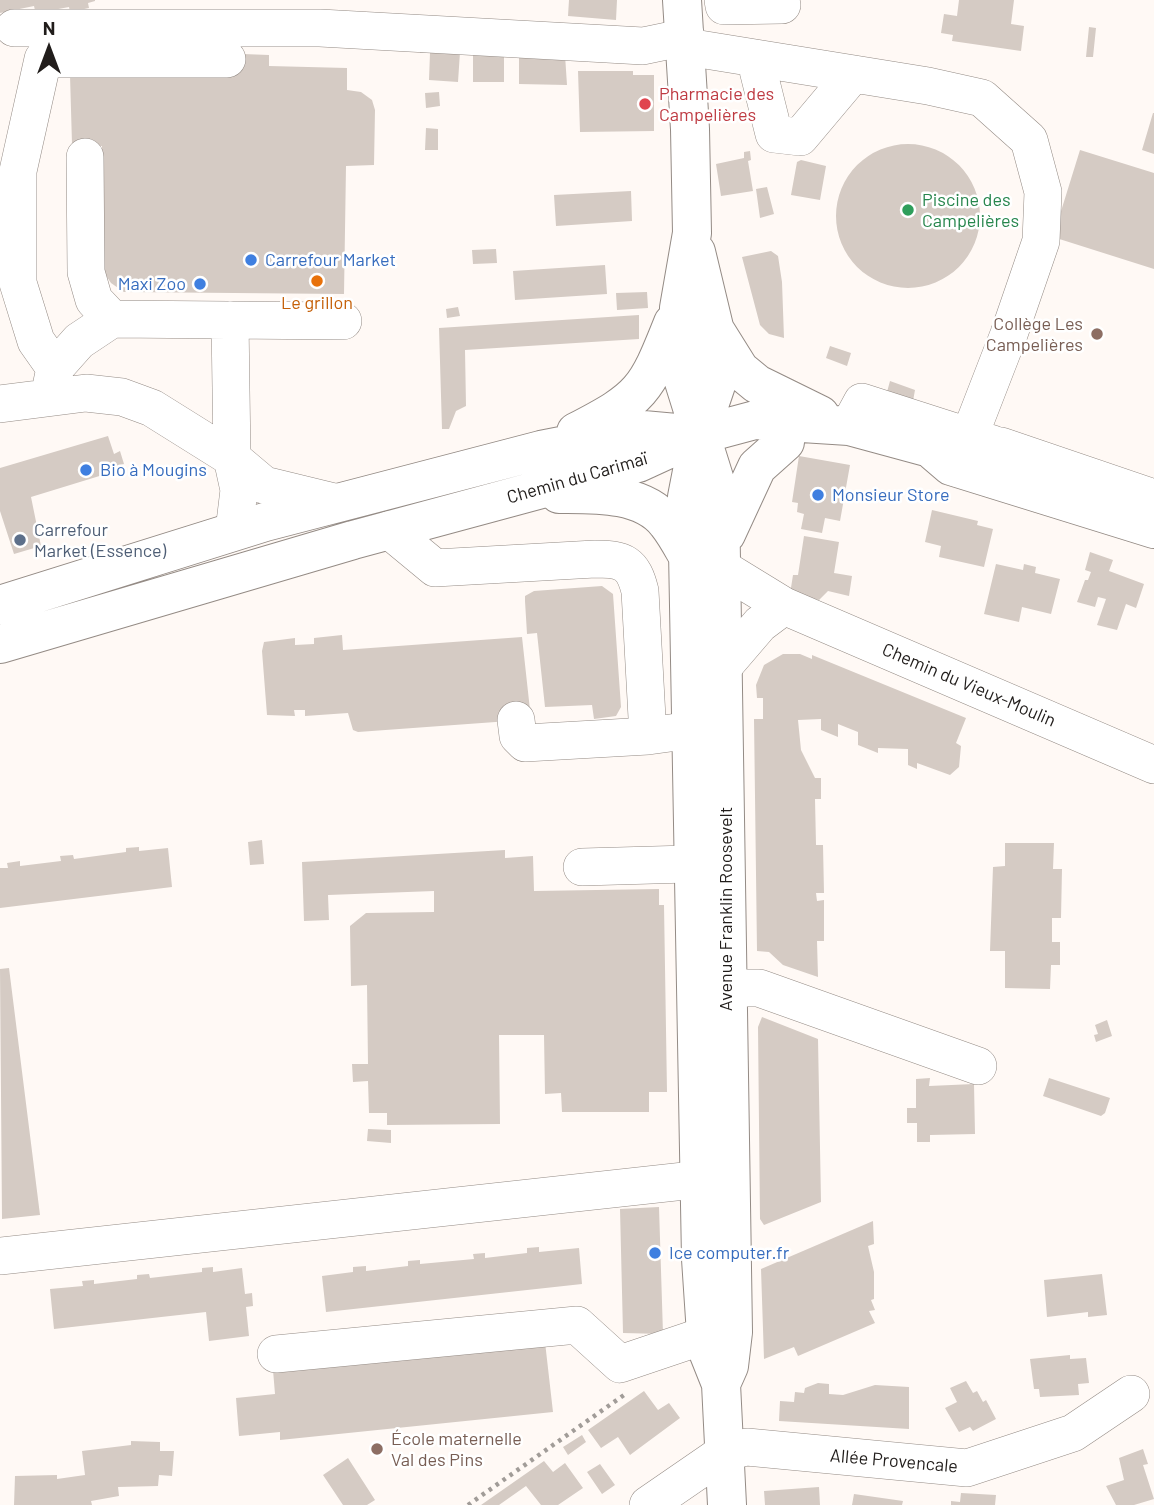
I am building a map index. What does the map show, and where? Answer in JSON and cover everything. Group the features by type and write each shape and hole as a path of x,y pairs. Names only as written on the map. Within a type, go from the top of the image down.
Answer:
{"main road":[{"path":"685,28 692,233"},
{"name":"Avenue Franklin Roosevelt","path":"692,233 679,308 681,372 699,435"},
{"name":"Avenue Franklin Roosevelt","path":"692,233 714,327 718,382 699,435 687,497 711,557 708,667 711,988 719,1334 711,1364 721,1384 727,1505"},
{"path":"541,450 618,410 644,388 679,308"},
{"path":"714,327 740,370 757,384 800,407 849,426 973,458 1154,528"},
{"path":"699,435 755,420 849,426"},
{"name":"Chemin du Carimaï","path":"0,605 254,513 338,503 541,450 643,430 699,435"},
{"path":"699,435 753,443 785,442 843,449 924,471 973,458"},
{"name":"Chemin du Carimaï","path":"0,644 389,530 648,460 699,435"},
{"path":"515,495 586,494 639,501 711,557 757,467 785,442"},
{"name":"Avenue Franklin Roosevelt","path":"708,667 692,730 710,863"}],"street":[{"path":"723,0 724,6 782,5"},
{"path":"14,28 320,28 643,46 685,28 755,58 982,98 1029,140 1043,192 1041,241 973,458 1154,498"},
{"path":"755,58 774,134 800,137 853,74"},
{"path":"52,383 18,283 18,172 43,59 227,59"},
{"path":"85,157 86,272 94,300 112,319"},
{"path":"0,404 52,383 79,341 112,319 343,321"},
{"path":"230,320 232,458 239,490 280,563"},
{"path":"52,383 86,393 122,397 152,408 232,458 254,513"},
{"path":"389,530 435,568 595,559 615,559 625,563 636,573 640,592 648,736"},
{"name":"Chemin du Vieux-Moulin","path":"711,557 784,606 1154,765"},
{"path":"708,667 784,606"},
{"path":"516,720 518,736 525,743 537,744 692,730"},
{"path":"582,867 710,863"},
{"path":"711,988 759,988 978,1066"},
{"path":"0,1256 716,1178"},
{"path":"276,1354 577,1325 620,1364 719,1334"},
{"name":"Allée Provencale","path":"725,1452 747,1447 967,1468 1073,1433 1131,1394"},
{"path":"648,1505 725,1452"}],"path":[{"path":"468,1505 626,1393 620,1364"}],"building":[{"path":"0,0 95,1 88,3 89,8 70,12 69,7 53,10 37,19 34,6 0,13"},
{"path":"569,0 617,0 616,20 568,16"},
{"path":"959,0 1014,0 1011,24 1024,26 1021,51 952,41 953,35 941,33 944,14 957,16"},
{"path":"1089,27 1096,28 1093,57 1086,57"},
{"path":"420,46 460,52 458,82 429,80 430,53 420,53"},
{"path":"243,54 269,55 269,66 347,68 347,90 361,92 372,100 375,110 374,165 346,166 344,294 124,292 111,283 101,268 102,146 72,144 70,75"},
{"path":"473,54 565,55 567,85 519,84 519,56 504,55 504,82 473,82"},
{"path":"578,71 633,71 633,75 654,75 654,131 580,132"},
{"path":"439,92 440,106 426,108 425,93"},
{"path":"1154,113 1154,154 1142,150"},
{"path":"426,128 438,129 438,150 425,150"},
{"name":"Piscine des Campelières","path":"908,144 936,149 959,165 975,188 980,216 975,244 959,267 936,283 908,288 880,283 857,267 841,244 836,216 841,188 857,165 880,149"},
{"path":"1080,150 1154,173 1154,269 1053,237"},
{"path":"750,151 751,160 748,161 753,191 721,196 716,164 744,158 744,152"},
{"path":"801,160 826,166 820,200 791,195 797,162"},
{"path":"767,187 774,214 760,218 756,189"},
{"path":"631,191 632,221 556,226 554,195"},
{"path":"496,249 497,263 473,264 472,250"},
{"path":"771,251 778,256 782,282 784,338 769,334 760,325 742,257"},
{"path":"605,265 607,294 515,300 513,271"},
{"path":"647,292 648,308 617,310 616,293"},
{"path":"458,307 460,316 447,318 446,309"},
{"path":"639,315 639,339 465,350 466,406 456,411 449,429 442,429 439,328"},
{"path":"830,346 851,353 847,366 826,358"},
{"path":"890,381 915,390 913,401 887,392"},
{"path":"108,436 114,454 120,451 124,464 117,466 119,470 31,497 41,546 14,554 0,511 0,468"},
{"path":"799,456 850,465 840,521 825,518 822,533 801,529 804,514 797,512 798,503 792,502"},
{"path":"932,510 978,521 977,525 993,529 984,567 939,557 941,546 925,542"},
{"path":"804,536 839,542 834,573 852,576 849,596 828,591 819,600 790,594 793,575 798,575"},
{"path":"1090,552 1113,560 1109,571 1144,584 1136,608 1126,604 1117,630 1097,625 1106,599 1098,597 1095,607 1077,602 1091,572 1085,570"},
{"path":"996,564 1023,570 1024,564 1036,567 1035,573 1060,579 1051,614 1022,607 1019,622 984,614"},
{"path":"602,586 613,594 621,707 616,716 594,719 592,705 545,707 537,633 527,634 525,596 534,591"},
{"path":"342,635 343,650 522,637 530,710 523,720 358,732 353,730 348,713 305,716 305,710 294,710 295,716 267,715 262,651 264,642 295,638 295,645 314,644 314,638"},
{"path":"783,654 800,654 812,659 812,655 966,718 956,743 961,746 959,767 950,775 917,763 917,769 908,765 908,749 878,748 878,753 858,745 858,732 838,724 838,737 821,730 821,719 798,720 801,750 815,778 821,778 821,799 815,799 816,845 823,845 824,893 816,893 817,901 824,900 824,941 817,941 818,977 783,965 769,952 757,951 754,719 763,719 763,698 757,698 756,685 764,665"},
{"path":"262,840 264,864 250,865 248,842"},
{"path":"1005,843 1054,843 1053,869 1062,869 1061,918 1052,918 1052,942 1060,942 1060,965 1051,965 1050,989 1005,988 1005,951 990,951 993,867 1005,866"},
{"path":"139,847 139,851 168,848 172,887 0,908 0,868 8,868 7,863 20,861 20,866 61,861 60,856 73,855 74,859 126,852 126,848"},
{"path":"505,850 505,858 533,856 534,891 659,889 659,905 664,905 667,1092 649,1092 649,1112 562,1112 561,1093 545,1094 544,1035 499,1035 500,1124 387,1125 387,1113 369,1113 368,1081 353,1082 352,1064 368,1064 367,985 351,986 350,926 366,913 434,912 434,891 328,895 329,920 304,921 302,862"},
{"path":"9,968 40,1215 2,1219 0,969"},
{"path":"762,1017 818,1039 821,1202 764,1225 760,1219 758,1027"},
{"path":"1107,1020 1112,1036 1096,1042 1094,1035 1098,1034 1095,1025"},
{"path":"930,1078 929,1086 974,1084 975,1134 930,1135 930,1142 917,1142 917,1123 907,1123 907,1108 916,1108 916,1079"},
{"path":"1049,1078 1110,1098 1105,1113 1101,1116 1043,1096"},
{"path":"368,1129 391,1130 391,1143 367,1141"},
{"path":"659,1207 663,1334 623,1333 620,1209"},
{"path":"873,1221 874,1244 868,1246 874,1272 874,1299 871,1300 875,1310 869,1311 875,1323 798,1356 794,1347 764,1359 761,1269"},
{"path":"539,1247 539,1252 579,1248 582,1284 326,1312 322,1276 353,1272 353,1267 366,1266 366,1271 408,1266 408,1261 420,1260 420,1264 474,1259 473,1254 485,1253 485,1258 527,1253 527,1248"},
{"path":"213,1267 213,1272 242,1268 245,1294 252,1293 253,1306 246,1307 249,1336 209,1341 206,1312 54,1329 50,1289 83,1286 82,1281 94,1280 94,1284 137,1279 137,1275 149,1274 150,1278 202,1272 202,1268"},
{"path":"1102,1274 1107,1315 1088,1317 1088,1312 1047,1317 1044,1280"},
{"path":"545,1342 553,1412 280,1440 280,1432 239,1436 236,1398 275,1394 273,1370"},
{"path":"1070,1355 1070,1359 1086,1358 1089,1383 1078,1384 1079,1395 1040,1397 1039,1389 1034,1389 1030,1359"},
{"path":"966,1381 973,1393 977,1391 983,1402 986,1400 996,1419 973,1431 970,1427 959,1432 945,1408 957,1402 950,1388"},
{"path":"818,1383 829,1384 829,1394 843,1395 875,1385 909,1387 909,1429 779,1421 780,1401 794,1402 795,1392 804,1393 805,1388"},
{"path":"644,1391 658,1410 669,1403 680,1418 630,1455 618,1437 601,1448 588,1430"},
{"path":"582,1435 586,1442 568,1455 563,1447"},
{"path":"131,1441 160,1442 160,1451 174,1451 172,1476 159,1475 158,1486 118,1487 119,1496 91,1501 92,1505 14,1505 15,1476 57,1475 57,1479 85,1475 82,1451 131,1445"},
{"path":"1143,1449 1148,1464 1143,1465 1154,1499 1134,1505 1116,1505 1106,1486 1124,1480 1119,1458"},
{"path":"348,1458 375,1500 367,1505 343,1505 323,1475"},
{"path":"544,1461 553,1472 565,1463 583,1488 558,1505 541,1505 526,1486 499,1505 481,1505"},
{"path":"600,1464 615,1485 602,1494 587,1472"},
{"path":"819,1487 820,1505 765,1505 764,1491"},
{"path":"961,1493 996,1495 995,1505 951,1505 951,1501 960,1502"},
{"path":"854,1494 903,1501 902,1505 852,1505"}],"place":[{"name":"Pharmacie des Campelières","path":"645,104"},
{"name":"Piscine des Campelières","path":"908,210"},
{"name":"Carrefour Market","path":"251,260"},
{"name":"Le grillon","path":"317,281"},
{"name":"Maxi Zoo","path":"200,284"},
{"name":"Collège Les Campelières","path":"1097,334"},
{"name":"Bio à Mougins","path":"86,470"},
{"name":"Monsieur Store","path":"818,495"},
{"name":"Carrefour Market (Essence)","path":"20,540"},
{"name":"Ice computer.fr","path":"655,1253"},
{"name":"École maternelle Val des Pins","path":"377,1449"}]}
